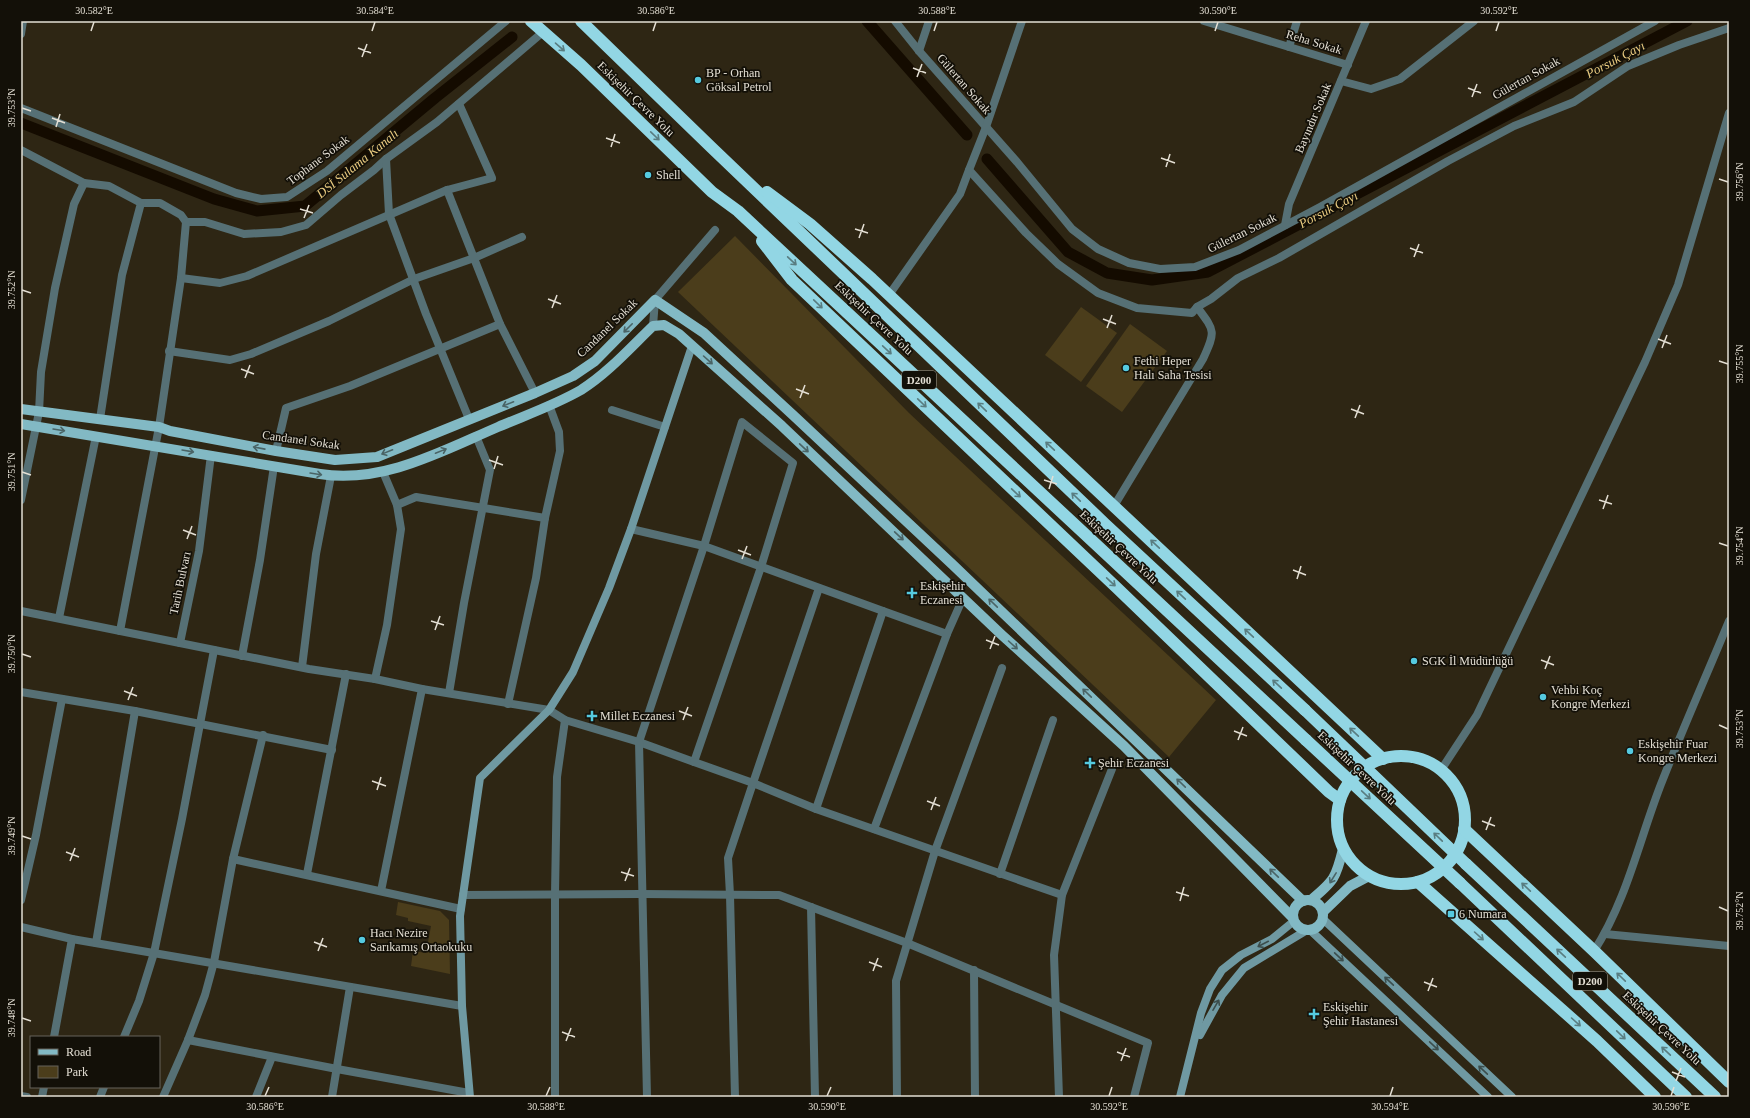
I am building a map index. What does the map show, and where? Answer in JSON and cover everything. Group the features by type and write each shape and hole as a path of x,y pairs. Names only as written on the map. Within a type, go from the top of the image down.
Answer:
{"highway":[{"name":"Eskişehir Çevre Yolu","path":"531,21 581,65 712,192 738,211 1460,883 1686,1097"},
{"name":"Eskişehir Çevre Yolu","path":"581,21 729,165 1105,524 1305,710 1466,864 1715,1097"},
{"path":"729,165 810,224 889,295 1382,759"},
{"path":"738,211 792,280 1329,792 1340,800"},
{"path":"1403,756 1423,760 1441,770 1456,787 1464,808 1464,829 1459,847 1449,862 1435,874 1418,882 1401,884 1385,882 1369,876 1354,864 1344,849 1338,833 1337,816 1340,800 1349,782 1364,767 1382,759 1403,756"},
{"path":"1464,829 1594,951 1729,1082"},
{"path":"1418,882 1597,1041 1655,1097"}],"main road":[{"name":"Candanel Sokak","path":"21,408 39,412 159,427 170,431 276,451 335,460 377,457 573,376 595,361 655,300"},
{"path":"655,300 690,322 704,333 789,410 1307,900 1319,904 1323,916"},
{"path":"21,424 331,476 360,476 383,472 414,462 581,390 600,376 653,326 664,325 679,334 793,437 1002,635 1124,746 1294,919 1299,927 1309,930 1318,926 1323,916 1350,886 1369,876"},
{"path":"1294,919 1294,910 1299,903 1307,900 1331,883 1338,870 1344,849"}],"street":[{"path":"21,34 23,21"},
{"name":"Tophane Sokak","path":"21,108 236,193 261,199 287,198 327,171 506,21"},
{"name":"Gülertan Sokak","path":"895,21 1072,229 1098,249 1129,263 1160,269 1195,267 1239,250 1655,21"},
{"path":"919,51 929,21"},
{"path":"889,295 960,194 986,127 1022,21"},
{"name":"Reha Sokak","path":"1206,21 1348,65"},
{"path":"1289,47 1297,21"},
{"name":"Bayındır Sokak","path":"1285,225 1289,204 1366,21"},
{"path":"1341,81 1372,89 1400,79 1474,21"},
{"path":"969,170 1026,233 1058,264 1098,293 1137,308 1192,313 1197,307 1211,299 1238,278 1279,258 1448,161 1514,126 1574,102 1628,66 1678,45 1729,28"},
{"path":"186,222 205,222 244,234 281,232 306,224 386,159 437,122 543,32"},
{"path":"181,278 220,284 247,276 321,246 389,214 447,190 492,178 459,104"},
{"path":"1441,770 1478,715 1645,362 1678,285 1729,113"},
{"path":"21,150 84,183 109,186 141,203 160,203 181,215 186,222 181,278 156,446 120,631"},
{"path":"386,159 389,214 440,349 469,419"},
{"path":"21,500 39,412 41,372 56,288 74,204 84,183"},
{"path":"447,190 500,324 535,393"},
{"path":"100,420 122,275 141,203"},
{"name":"Candanel Sokak","path":"653,326 655,300 715,230"},
{"path":"169,351 230,360 251,354 329,320 414,279 474,258 522,237"},
{"path":"1114,506 1203,358 1212,340 1212,327 1197,307"},
{"path":"276,451 286,408 350,386 500,324"},
{"path":"188,1040 470,1095 462,1006 461,909 480,778 549,710 573,672 609,588 632,529 692,346"},
{"path":"508,704 536,578 545,518 560,451 559,432 549,405"},
{"path":"612,410 665,427"},
{"path":"646,1097 639,742 704,546 742,422 794,463 761,567 694,762"},
{"path":"59,618 96,436"},
{"path":"449,693 464,604 490,470 476,436"},
{"name":"Tarih Bulvarı","path":"180,643 199,551 211,455"},
{"path":"242,656 260,560 274,466"},
{"path":"375,679 387,625 401,529 397,505 383,472"},
{"path":"302,667 316,554 331,476"},
{"path":"397,505 416,497 545,518"},
{"path":"632,529 704,546 947,634"},
{"path":"735,1097 728,858 819,588"},
{"path":"874,829 947,634 963,598"},
{"path":"21,611 242,656 375,679 422,689 549,710 565,720 639,742 753,783 816,809 1062,896"},
{"path":"816,809 883,611"},
{"path":"1594,951 1605,934 1624,893 1663,779 1729,621"},
{"path":"124,1036 139,1001 154,953 182,819 214,650"},
{"path":"897,1097 896,981 935,851 1002,668"},
{"path":"308,874 346,674"},
{"path":"381,891 422,689"},
{"path":"21,692 135,711 332,750"},
{"path":"21,900 36,835 62,699"},
{"path":"96,942 135,711"},
{"path":"555,1097 555,894 557,777 565,720"},
{"path":"1000,874 1053,720"},
{"path":"163,1097 188,1040 205,995 214,962 234,859 263,736"},
{"path":"1059,1097 1054,955 1062,896 1112,769"},
{"path":"234,859 308,874 461,909"},
{"path":"463,895 779,895 907,943 1148,1043 1134,1097"},
{"path":"811,907 815,1097"},
{"path":"1323,916 1512,1097"},
{"path":"1180,1097 1189,1066 1201,1013 1210,989 1222,970 1241,955 1272,939 1294,919"},
{"path":"21,927 72,939 214,962 462,1006"},
{"path":"1189,1066 1203,1028 1222,995 1244,968 1309,930 1488,1097"},
{"path":"1605,934 1729,946"},
{"path":"54,1036 72,939"},
{"path":"974,970 975,1097"},
{"path":"332,1097 350,987"},
{"path":"256,1097 272,1057"},
{"path":"21,1096 27,1097"}],"green space":[{"path":"735,236 909,413 1216,700 1169,757 678,292"},
{"path":"1081,307 1117,333 1081,382 1045,355"},
{"name":"Fethi Heper Halı Saha Tesisi","path":"1130,324 1167,351 1122,412 1086,386"},
{"path":"398,902 440,911 449,920 450,974 411,966 413,951 426,953 431,926 408,921 408,918 396,915"}],"waterway":[{"name":"Porsuk Çayı","path":"867,21 967,135"},
{"name":"Porsuk Çayı","path":"987,159 1068,252 1107,273 1152,280 1208,272 1687,21"},
{"name":"DSİ Sulama Kanalı","path":"21,123 214,199 257,211 305,206 435,98 512,37"}],"place":[{"name":"BP - Orhan Göksal Petrol","path":"698,80"},
{"name":"Shell","path":"648,175"},
{"name":"Fethi Heper Halı Saha Tesisi","path":"1126,368"},
{"name":"Eskişehir Eczanesi","path":"912,593"},
{"name":"SGK İl Müdürlüğü","path":"1414,661"},
{"name":"Vehbi Koç Kongre Merkezi","path":"1543,697"},
{"name":"Millet Eczanesi","path":"592,716"},
{"name":"Eskişehir Fuar Kongre Merkezi","path":"1630,751"},
{"name":"Şehir Eczanesi","path":"1090,763"},
{"name":"6 Numara","path":"1451,914"},
{"name":"Hacı Nezire Sarıkamış Ortaokuku","path":"362,940"},
{"name":"Eskişehir Şehir Hastanesi","path":"1314,1014"}]}
